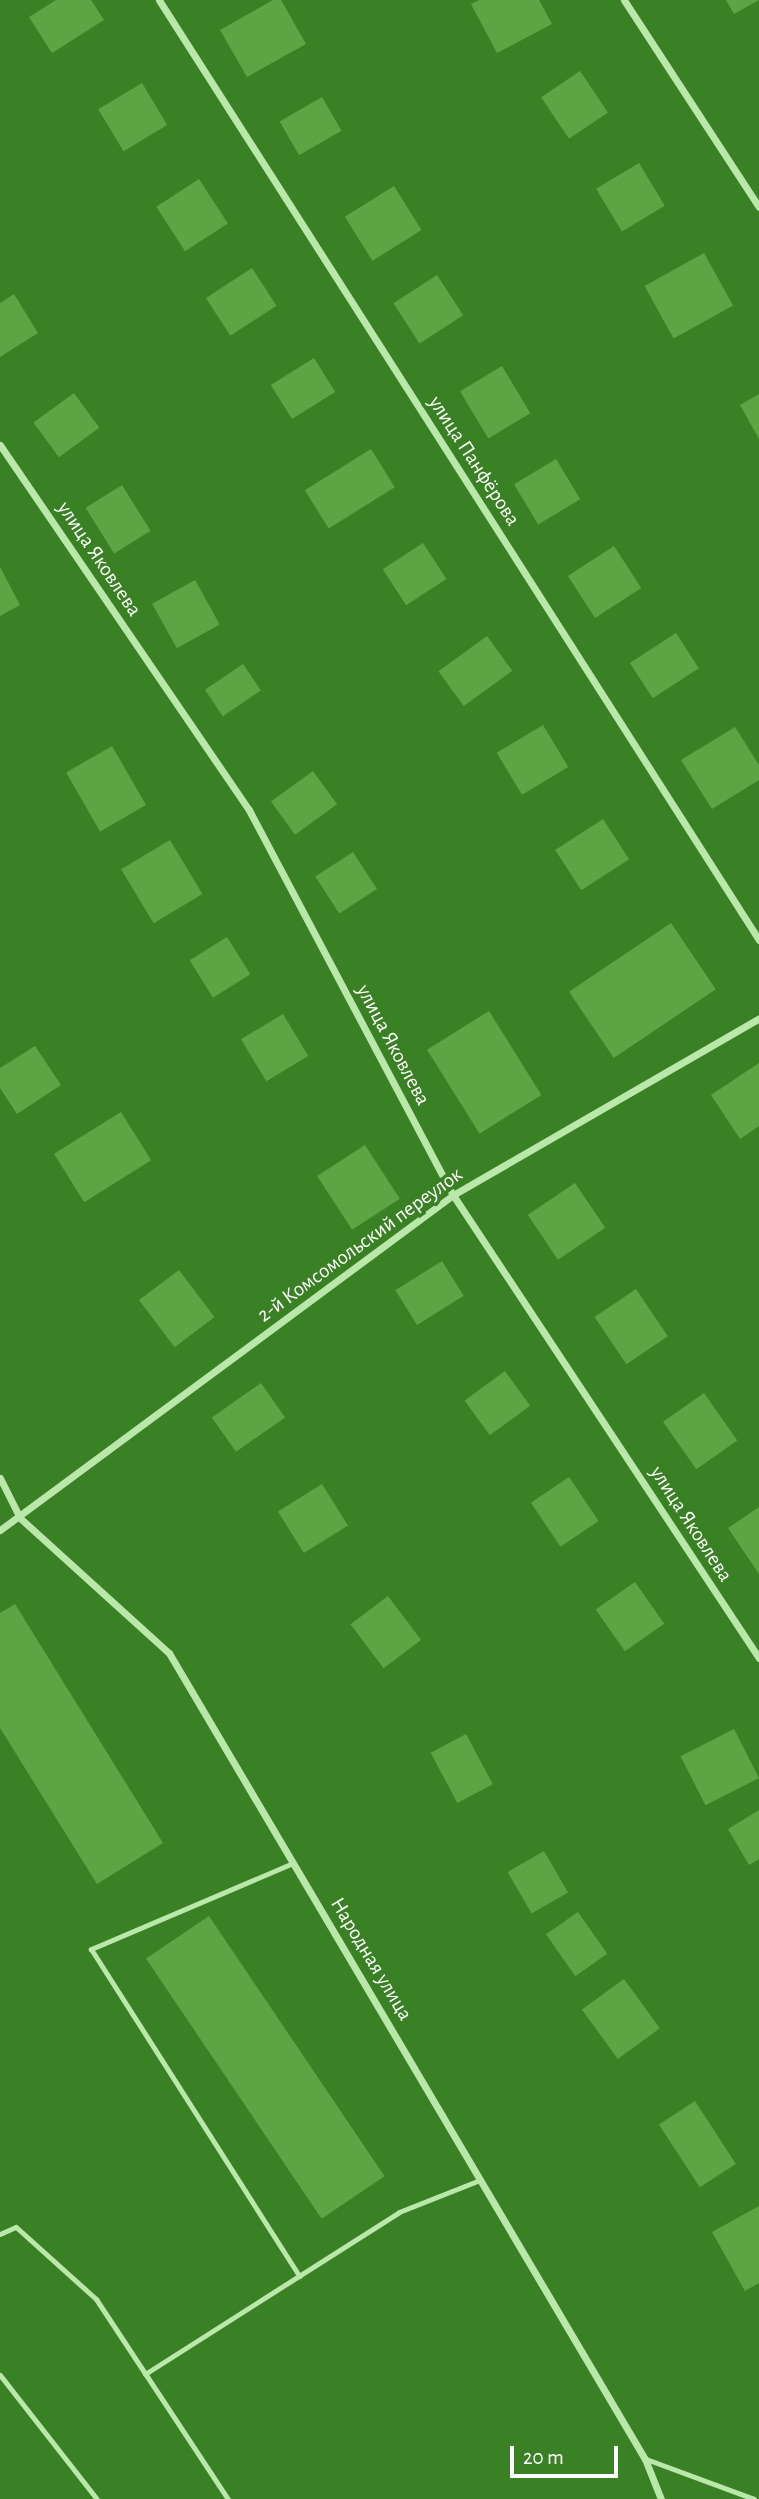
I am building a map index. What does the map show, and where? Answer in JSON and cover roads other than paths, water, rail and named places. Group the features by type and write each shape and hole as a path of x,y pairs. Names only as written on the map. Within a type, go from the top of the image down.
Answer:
{"street":[{"name":"улица Панфёрова","path":"159,0 759,940"},
{"path":"624,0 759,207"},
{"name":"улица Яковлева","path":"0,445 249,810 453,1195 759,1658"},
{"name":"2-й Комсомольский переулок","path":"0,1530 20,1518 453,1195 759,1018"},
{"name":"Народная улица","path":"0,1478 20,1518 169,1653 645,2459 661,2499"}],"lane":[{"path":"293,1863 91,1949 299,2276"},
{"path":"145,2374 399,2212 480,2180"},
{"path":"0,2234 16,2227 96,2299 228,2499"},
{"path":"0,2375 97,2499"},
{"path":"645,2459 754,2499"}]}
